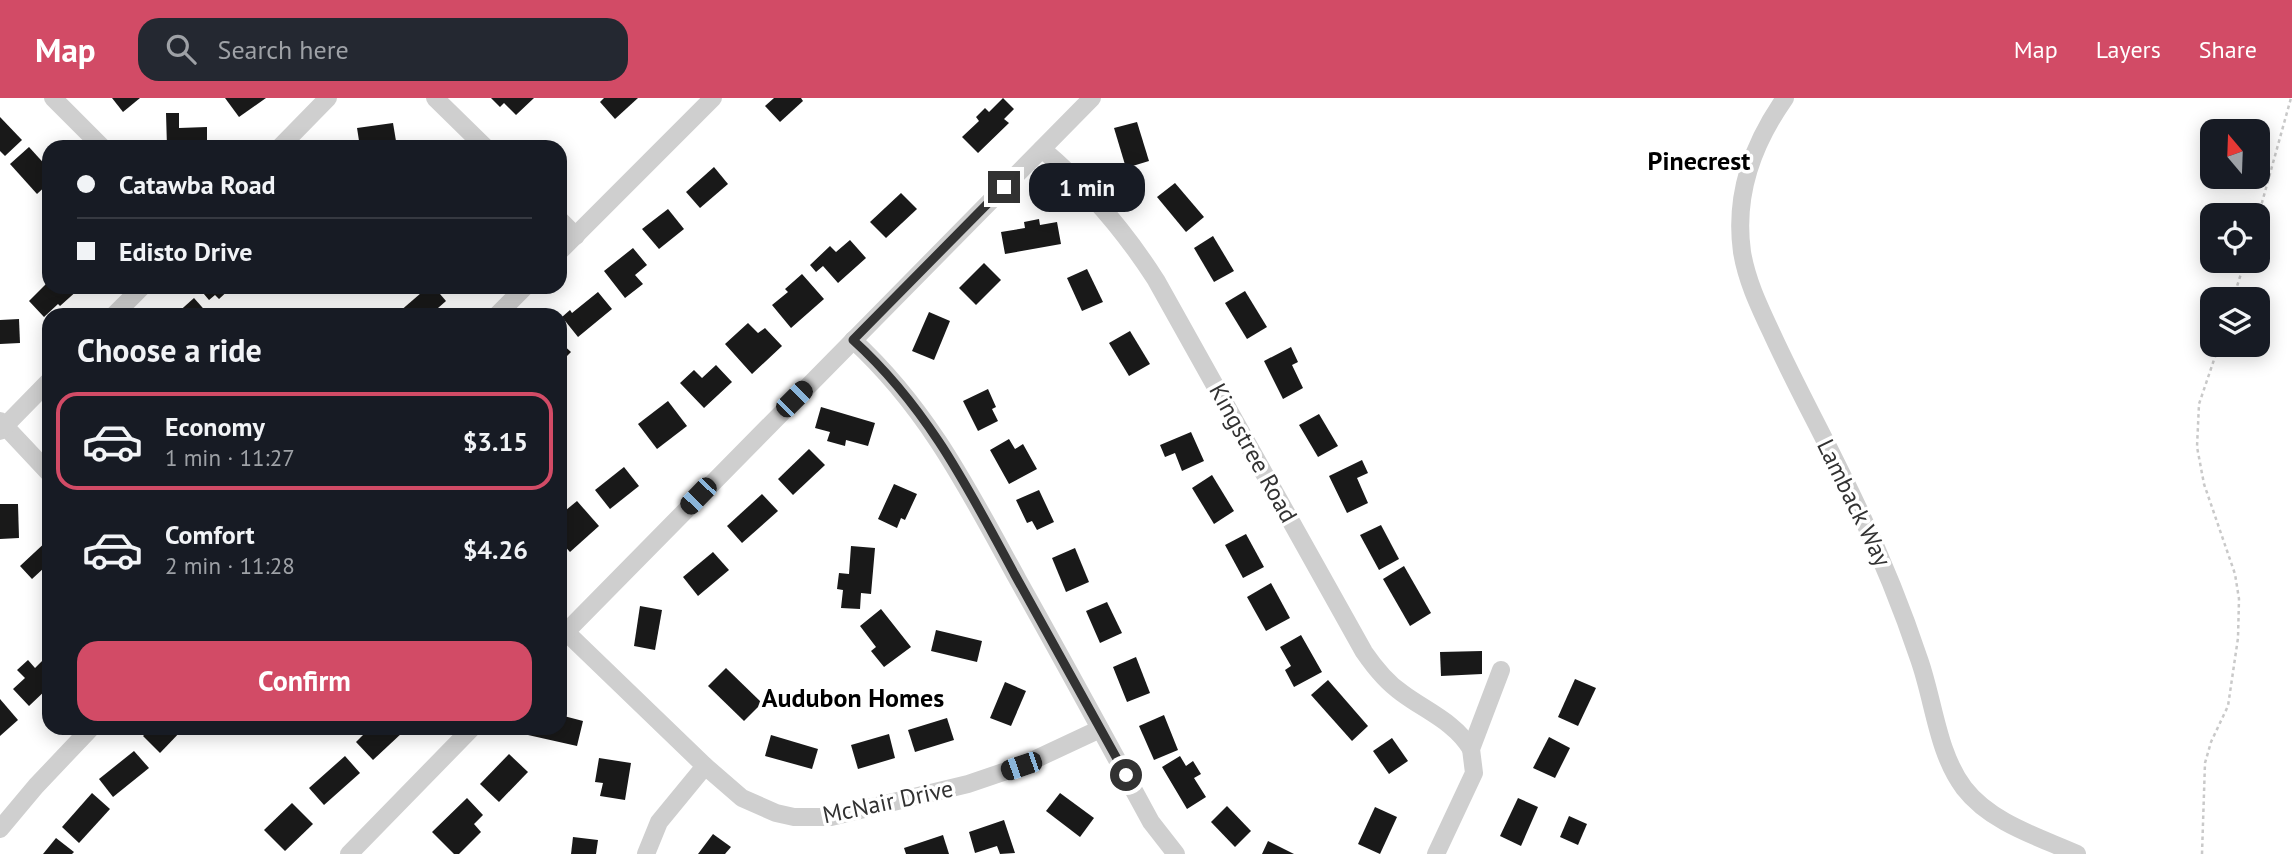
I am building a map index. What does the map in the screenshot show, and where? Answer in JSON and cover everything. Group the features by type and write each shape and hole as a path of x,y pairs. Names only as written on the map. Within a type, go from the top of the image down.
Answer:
{"street":[{"path":"53,98 95,140"},
{"path":"287,140 328,98"},
{"path":"435,98 478,140"},
{"path":"567,244 713,98"},
{"path":"567,631 1092,98"},
{"name":"Lamback Way","path":"1785,98 1758,143 1744,185 1740,229 1746,273 1754,294 1889,577 1920,661 1947,757 1955,773 1970,795 1989,812 2077,854"},
{"name":"Kingstree Road","path":"1042,149 1075,178 1115,222 1156,280 1369,660 1401,693 1456,729 1471,749"},
{"path":"567,227 576,236"},
{"path":"121,308 135,294"},
{"path":"504,308 518,294"},
{"path":"853,340 878,362 902,390 944,447 1151,822 1176,854"},
{"path":"42,388 2,426 42,466"},
{"name":"McNair Drive","path":"567,639 742,798 758,807 794,817 831,817 968,784 1021,766 1100,729"},
{"path":"1436,854 1474,774 1471,749 1501,670"},
{"path":"0,830 83,735"},
{"path":"349,854 465,735"},
{"path":"646,854 659,822 705,766"}],"path":[{"path":"2262,203 2291,98"},
{"path":"2202,854 2205,763 2210,742 2228,706 2238,638 2239,599 2235,574 2204,484 2197,447 2199,404 2215,357"}],"building":[{"path":"112,98 140,98 123,112"},
{"path":"225,98 266,98 239,117"},
{"path":"491,98 534,98 516,115 504,103 500,107"},
{"path":"604,98 638,98 615,119 600,102"},
{"path":"774,98 801,98 803,101 780,122 765,106"},
{"path":"1003,98 1014,109 1004,119 1009,123 978,153 962,137 979,121 976,117 985,108 989,112"},
{"path":"166,113 179,113 179,128 207,127 207,140 167,140"},
{"path":"0,117 22,140 5,156 0,151"},
{"path":"1137,122 1149,161 1126,168 1114,128"},
{"path":"393,123 396,140 359,140 357,128"},
{"path":"29,147 42,161 42,189 37,194 10,164"},
{"path":"714,167 728,184 700,208 686,192"},
{"path":"1175,183 1204,217 1186,232 1157,197"},
{"path":"901,193 917,209 886,238 870,222"},
{"path":"668,209 684,229 659,249 642,229"},
{"path":"1039,219 1040,225 1057,222 1061,244 1005,254 1001,232 1025,228 1024,222"},
{"path":"1213,236 1234,271 1214,282 1194,248"},
{"path":"850,240 866,258 838,283 823,266 816,272 810,265 830,246 836,252"},
{"path":"633,248 647,265 635,275 643,284 625,298 604,271"},
{"path":"984,263 1001,280 976,305 959,288"},
{"path":"1087,269 1103,302 1082,311 1067,278"},
{"path":"802,274 824,299 791,328 772,305 788,292 785,289"},
{"path":"42,288 42,294 73,294 60,306 58,304 54,308 42,308 42,315 29,301"},
{"path":"1245,291 1267,327 1247,339 1225,303"},
{"path":"598,292 612,309 578,337 567,323 567,313 570,310 572,313"},
{"path":"204,294 224,294 219,299 215,295 209,300"},
{"path":"420,294 440,294 446,301 438,308 404,308"},
{"path":"194,298 203,308 183,308"},
{"path":"929,312 950,321 934,360 912,351"},
{"path":"19,319 20,343 0,344 0,320"},
{"path":"748,323 758,333 765,328 782,346 752,374 725,344"},
{"path":"1130,331 1150,364 1129,376 1109,343"},
{"path":"1291,347 1298,362 1292,365 1303,388 1283,399 1264,361"},
{"path":"716,365 732,382 704,408 680,383 694,370 702,378"},
{"path":"988,389 996,407 992,409 998,421 978,431 963,401"},
{"path":"668,401 687,426 657,449 638,424"},
{"path":"821,407 875,423 868,446 846,440 845,446 827,441 830,432 815,428"},
{"path":"1319,414 1338,446 1318,457 1299,425"},
{"path":"1191,432 1204,461 1182,471 1175,453 1165,457 1160,445"},
{"path":"1009,439 1015,449 1023,444 1037,469 1009,484 990,450"},
{"path":"809,449 825,465 793,495 778,479"},
{"path":"1362,460 1368,473 1357,478 1368,503 1347,513 1329,476"},
{"path":"624,467 639,486 610,509 595,490"},
{"path":"1212,475 1234,511 1214,524 1192,488"},
{"path":"894,484 917,494 905,520 901,518 897,528 878,519"},
{"path":"1039,490 1054,522 1037,530 1032,521 1027,523 1016,500"},
{"path":"762,494 778,511 742,543 727,526"},
{"path":"577,501 599,526 570,552 567,549 567,509"},
{"path":"0,504 18,504 19,538 0,539"},
{"path":"1381,525 1399,559 1379,570 1360,535"},
{"path":"1246,534 1264,567 1243,578 1225,545"},
{"path":"42,546 42,570 32,579 20,566"},
{"path":"851,546 875,548 871,594 861,593 860,609 841,608 843,590 837,589 839,573 849,574"},
{"path":"1075,548 1089,582 1066,592 1052,558"},
{"path":"713,552 729,570 698,596 683,577"},
{"path":"1404,566 1431,613 1410,626 1383,579"},
{"path":"1271,583 1290,618 1266,631 1247,597"},
{"path":"1107,602 1122,633 1100,643 1086,611"},
{"path":"640,606 662,610 655,650 634,646"},
{"path":"881,609 911,647 884,667 871,651 876,647 860,626"},
{"path":"936,630 982,641 977,662 931,651"},
{"path":"1301,635 1322,672 1294,687 1285,670 1291,666 1280,647"},
{"path":"1482,651 1482,674 1441,676 1440,652"},
{"path":"1136,657 1150,693 1127,702 1113,667"},
{"path":"28,660 35,668 42,661 42,694 29,706 13,689 25,678 17,670"},
{"path":"726,668 762,703 744,721 708,686"},
{"path":"1575,679 1596,688 1578,726 1558,717"},
{"path":"1328,680 1368,726 1352,741 1311,695"},
{"path":"1005,682 1026,691 1011,726 990,718"},
{"path":"0,699 18,720 0,736"},
{"path":"1164,715 1178,750 1154,760 1139,726"},
{"path":"567,717 583,721 577,746 528,735 567,735"},
{"path":"947,718 954,740 915,752 908,730"},
{"path":"889,734 895,758 858,769 851,745"},
{"path":"144,735 177,735 160,753"},
{"path":"363,735 400,735 373,760 356,742"},
{"path":"771,735 818,749 812,769 765,756"},
{"path":"1549,737 1570,748 1555,778 1533,768"},
{"path":"1392,738 1408,761 1389,774 1373,751"},
{"path":"134,751 149,768 113,797 99,779"},
{"path":"509,754 528,772 499,802 480,784"},
{"path":"345,756 360,773 324,805 309,788"},
{"path":"1180,756 1186,766 1193,761 1201,774 1194,778 1206,797 1187,809 1162,767"},
{"path":"599,758 631,763 625,800 600,796 603,783 595,782"},
{"path":"92,793 110,809 79,843 62,827"},
{"path":"1060,793 1094,818 1080,837 1046,811"},
{"path":"467,798 483,815 474,824 481,832 459,854 454,854 432,832"},
{"path":"1518,798 1538,807 1521,846 1500,836"},
{"path":"292,803 313,824 285,851 264,830"},
{"path":"1227,806 1251,831 1235,847 1211,822"},
{"path":"1375,807 1397,817 1380,854 1358,844"},
{"path":"1569,816 1587,824 1578,845 1560,837"},
{"path":"1004,820 1015,853 1000,854 997,846 975,853 969,832"},
{"path":"713,834 731,847 725,854 698,854"},
{"path":"943,835 949,854 906,854 904,848"},
{"path":"573,837 598,840 596,854 571,854"},
{"path":"56,838 74,852 43,854"},
{"path":"1268,841 1294,854 1262,854"}],"district":[{"name":"Pinecrest","path":"1699,161"},
{"name":"Audubon Homes","path":"853,698"}],"route":[{"path":"1004,187 853,340 878,362 902,390 944,447 1126,775"}]}
